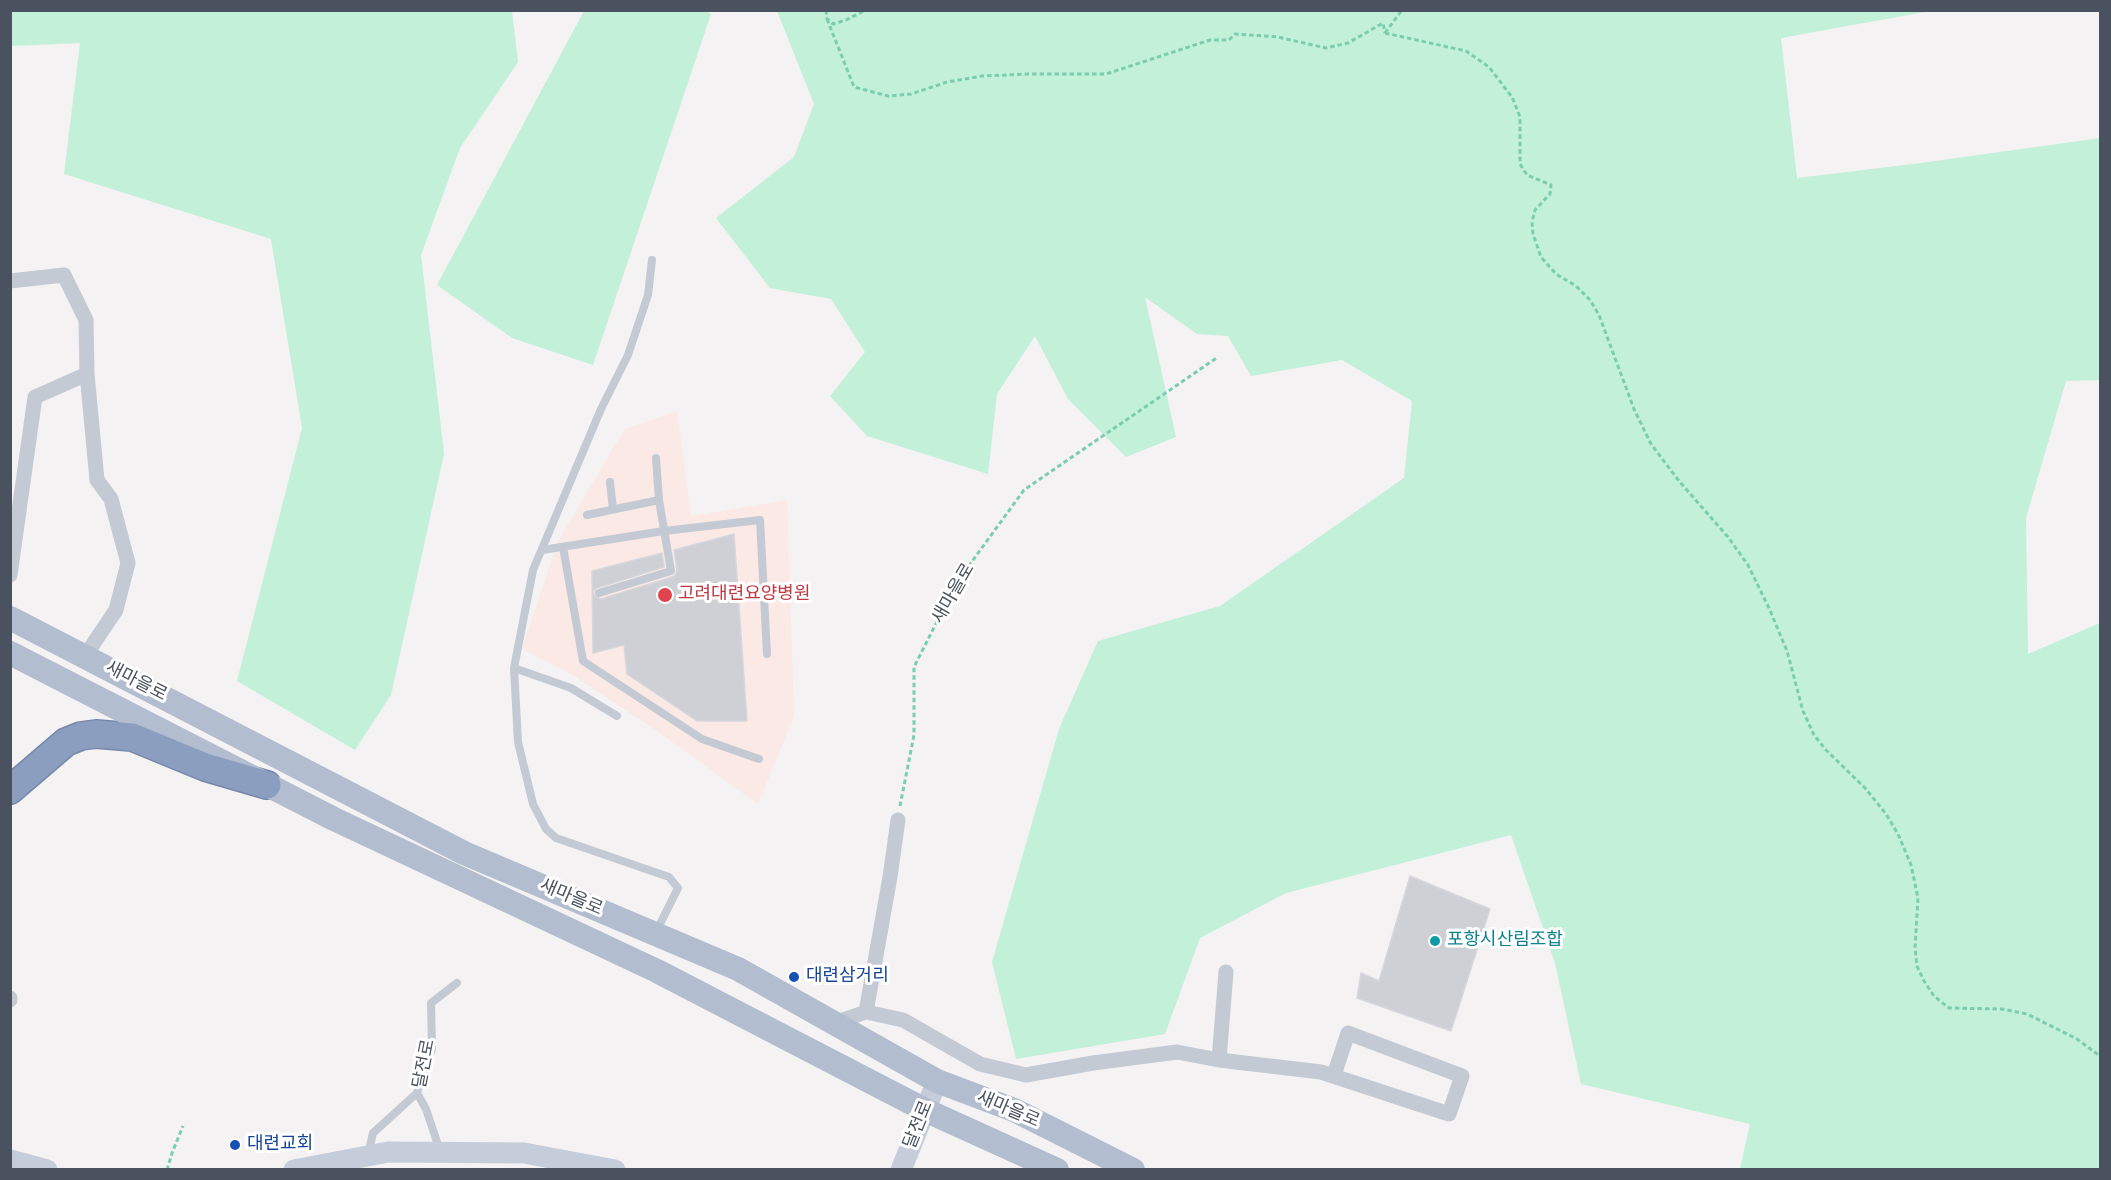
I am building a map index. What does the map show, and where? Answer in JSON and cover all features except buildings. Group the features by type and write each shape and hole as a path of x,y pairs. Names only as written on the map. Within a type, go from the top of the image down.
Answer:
{"highway":[{"path":"10,790 66,742 81,736 96,734 132,737 205,767 267,785"}],"main road":[{"name":"새마을로","path":"11,619 464,853 738,969 938,1081 1014,1110 1133,1170"},
{"name":"새마을로","path":"10,653 334,819 657,971 925,1110 1057,1170"}],"street":[{"path":"10,281 64,275 86,320 87,374 97,480 111,499 128,563 116,610 85,656"},
{"path":"10,575 35,397 87,374"},
{"path":"866,1012 898,820"},
{"path":"1219,1060 1226,972"},
{"path":"834,1023 866,1012 903,1020 980,1064 1026,1075 1177,1052 1219,1060 1334,1075 1449,1114 1462,1076 1348,1033 1334,1075"},
{"name":"달전로","path":"902,1170 938,1081"},
{"path":"294,1170 388,1152 524,1153 615,1170"},
{"path":"10,1160 47,1170"}],"lane":[{"path":"652,260 648,295 628,355 601,409 533,570 514,668 518,742 533,804 546,829 556,838 669,877 678,888 656,934"},
{"path":"599,593 671,571 659,500 656,458"},
{"path":"610,482 613,509"},
{"path":"587,515 659,500"},
{"path":"542,550 664,531 760,520 767,654"},
{"path":"563,547 583,662 702,739 759,759"},
{"path":"514,668 571,688 617,716"},
{"name":"달전로","path":"440,1153 426,1109 417,1092 432,1049 431,1003 456,983"},
{"path":"368,1156 373,1133 417,1092"}],"path":[{"path":"826,10 827,19 854,87 888,96 911,94 946,82 982,76 1106,74 1210,40 1229,40 1235,34 1278,37 1326,48 1348,43 1383,23 1384,33"},
{"path":"827,19 833,24 866,10"},
{"path":"1384,33 1402,10"},
{"path":"1384,33 1466,51 1489,67 1512,97 1522,127 1520,164 1527,175 1551,185 1550,194 1535,210 1532,222 1533,234 1541,257 1551,270 1576,286 1590,300 1599,315 1634,409 1651,444 1728,537 1748,565 1769,608 1786,651 1803,711 1814,735 1865,788 1886,814 1898,834 1911,865 1918,898 1915,948 1917,966 1934,996 1949,1008 2002,1009 2026,1014 2077,1039 2100,1056"},
{"name":"새마을로","path":"898,820 914,735 914,667 957,582 1024,490 1218,357"},
{"path":"167,1170 183,1126"}],"shaded area":[{"name":"고려대련요양병원","path":"677,411 691,516 787,500 794,716 758,804 657,731 571,674 522,649 558,541 625,429"}],"green space":[{"path":"11,10 512,11 518,62 460,148 421,255 444,454 391,695 355,750 237,681 302,428 271,239 64,174 80,43 11,46"},
{"path":"705,10 711,14 593,365 512,338 437,285 584,11"},
{"path":"777,11 1930,11 1781,38 1797,178 2100,138 2100,380 2066,381 2026,518 2028,654 2100,623 2100,1169 1740,1169 1750,1124 1581,1084 1555,963 1511,835 1286,893 1200,938 1165,1034 1016,1059 992,962 1059,729 1098,641 1220,606 1404,478 1412,401 1342,360 1251,376 1228,336 1197,334 1145,297 1176,437 1126,457 1068,399 1035,336 997,394 988,474 867,436 830,396 865,352 831,299 770,288 716,218 794,157 814,104"}],"place":[{"name":"고려대련요양병원","path":"665,595"},
{"name":"포항시산림조합","path":"1435,941"},
{"name":"대련삼거리","path":"794,977"},
{"name":"대련교회","path":"235,1145"}]}
